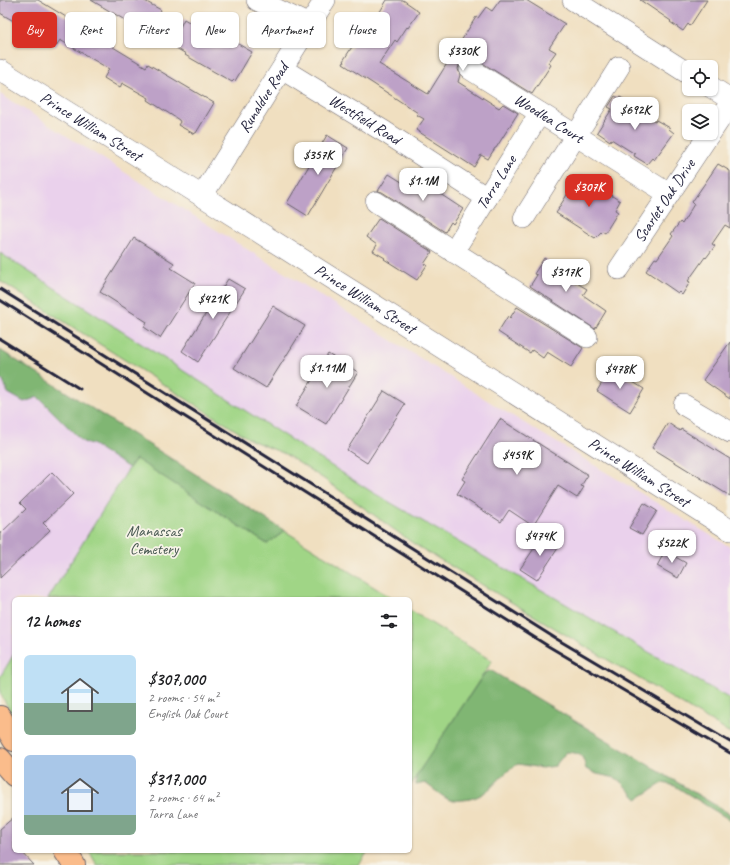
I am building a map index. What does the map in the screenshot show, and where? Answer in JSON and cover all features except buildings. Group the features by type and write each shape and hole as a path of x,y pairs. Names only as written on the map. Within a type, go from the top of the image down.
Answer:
{"highway":[{"path":"0,717 12,737"},
{"path":"0,759 12,773"},
{"path":"66,853 74,865"},
{"path":"81,853 88,865"}],"street":[{"path":"257,0 281,12"},
{"name":"Runaldue Road","path":"318,12 325,0"},
{"path":"572,0 682,70"},
{"name":"Runaldue Road","path":"202,196 295,48"},
{"path":"524,218 619,67"},
{"name":"Westfield Road","path":"282,68 487,198"},
{"name":"Woodlea Court","path":"470,69 669,194"},
{"name":"Prince William Street","path":"0,70 730,530"},
{"path":"718,91 730,99"},
{"name":"Scarlet Oak Drive","path":"718,122 730,104"},
{"name":"Tarra Lane","path":"453,252 540,113"},
{"name":"Scarlet Oak Drive","path":"619,269 706,140"},
{"path":"376,202 587,337"},
{"path":"684,405 730,432"}],"shaded area":[{"path":"0,94 501,409 730,547 730,699 372,492 0,253"},
{"path":"0,379 3,381 8,393 38,397 83,442 92,444 129,468 49,597 12,597 12,657 0,677"}],"green space":[{"path":"0,253 372,492 730,699 730,733 414,544 324,479 285,454 251,440 0,281"},
{"path":"0,350 285,531 267,544 136,459 129,468 92,444 83,442 38,397 24,402 8,393 3,381 0,379"},
{"name":"Manassas Cemetery","path":"136,458 267,544 285,531 390,597 49,597"},
{"path":"412,611 492,661 412,783"},
{"path":"12,657 12,714 0,693 0,677"},
{"path":"490,670 730,814 730,820 675,786 663,783 637,799 616,778 597,774 586,769 582,758 578,754 571,752 566,752 555,766 542,768 518,764 504,774 487,791 473,798 450,800 425,783 416,785 416,776 484,674"},
{"path":"90,853 367,853 359,865 97,865"}],"railway":[{"path":"0,289 555,638 730,742"},
{"path":"0,300 548,646 730,753"},
{"path":"0,339 80,389"}]}
